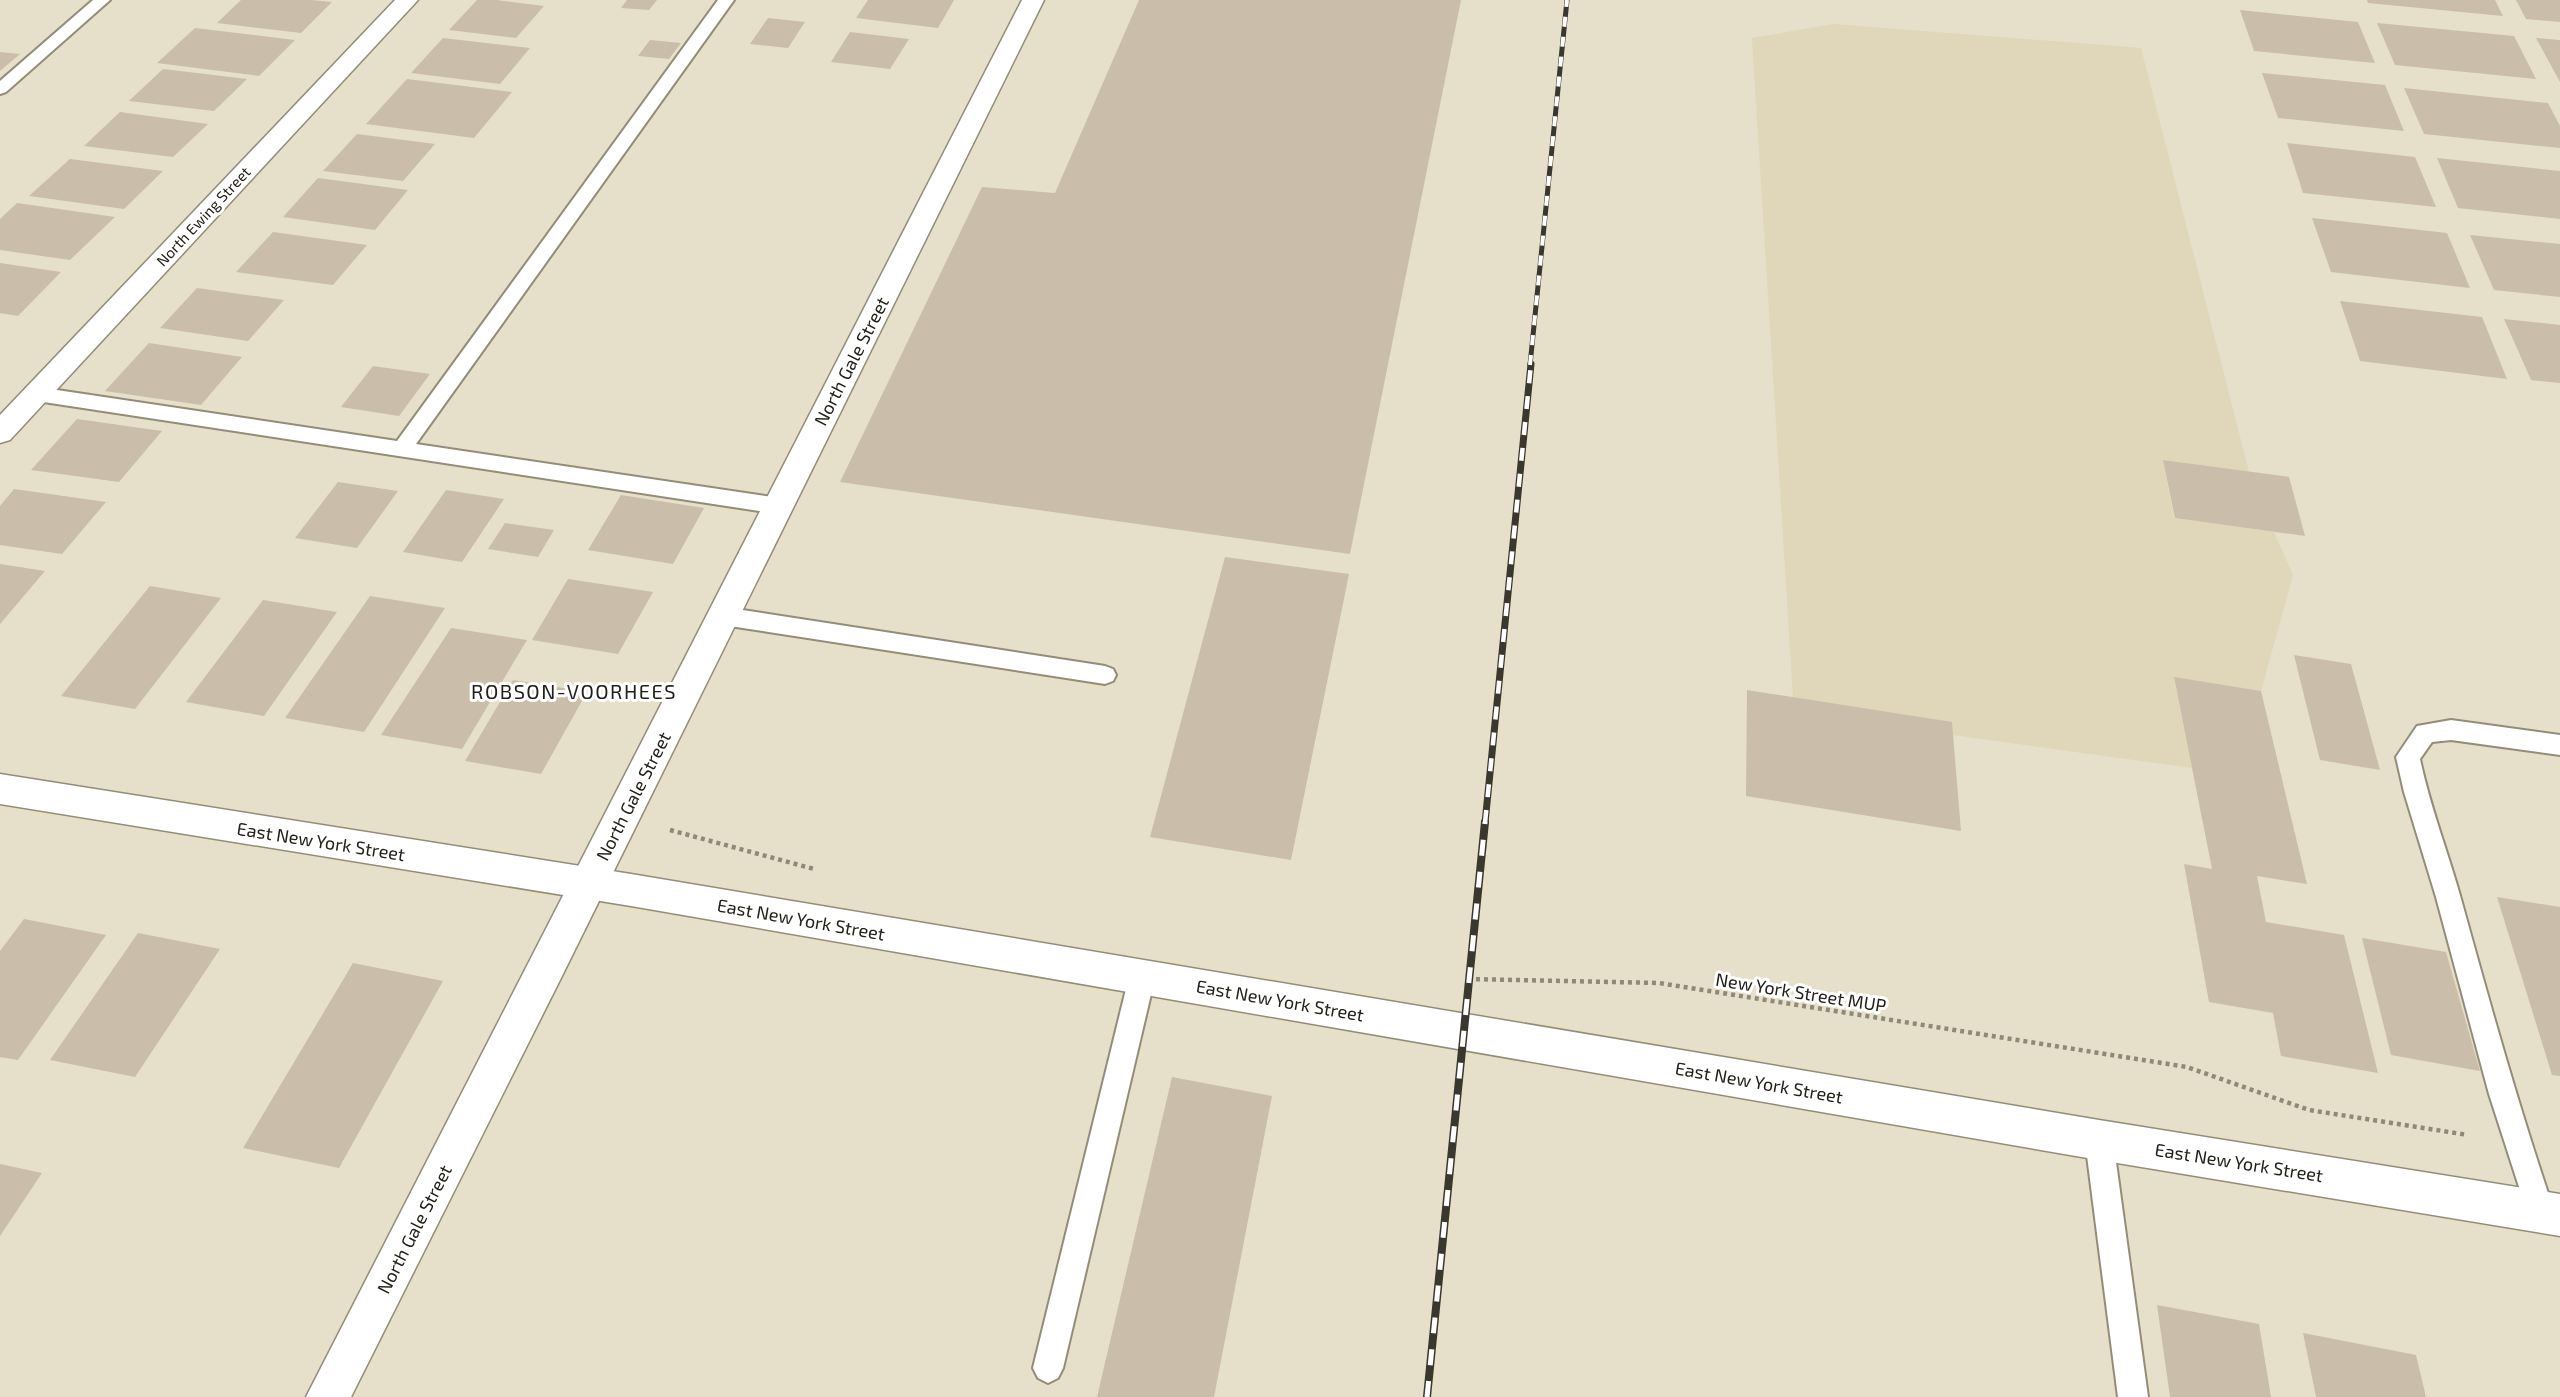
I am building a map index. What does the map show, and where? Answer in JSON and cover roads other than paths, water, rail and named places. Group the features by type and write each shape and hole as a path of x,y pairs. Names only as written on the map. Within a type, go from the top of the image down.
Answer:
{"street":[{"name":"North Ewing Street","path":"0,433 407,0"},
{"name":"North Gale Street","path":"328,1397 589,884 1033,0"},
{"name":"East New York Street","path":"0,789 589,884 2098,1140 2550,1213"}],"lane":[{"path":"0,89 102,0"},
{"path":"401,450 726,0"},
{"path":"37,394 779,506"},
{"path":"723,616 1105,675"},
{"path":"2550,1213 2508,1120 2436,851 2411,776 2408,757 2425,733 2451,730 2560,745"},
{"path":"1048,1368 1142,977"},
{"path":"2098,1140 2133,1397"}],"railway":[{"path":"1530,365 1567,0"},
{"path":"1485,823 1531,364"},
{"path":"1427,1397 1485,822"}],"district":[{"name":"ROBSON-VOORHEES","path":"574,691"}]}
